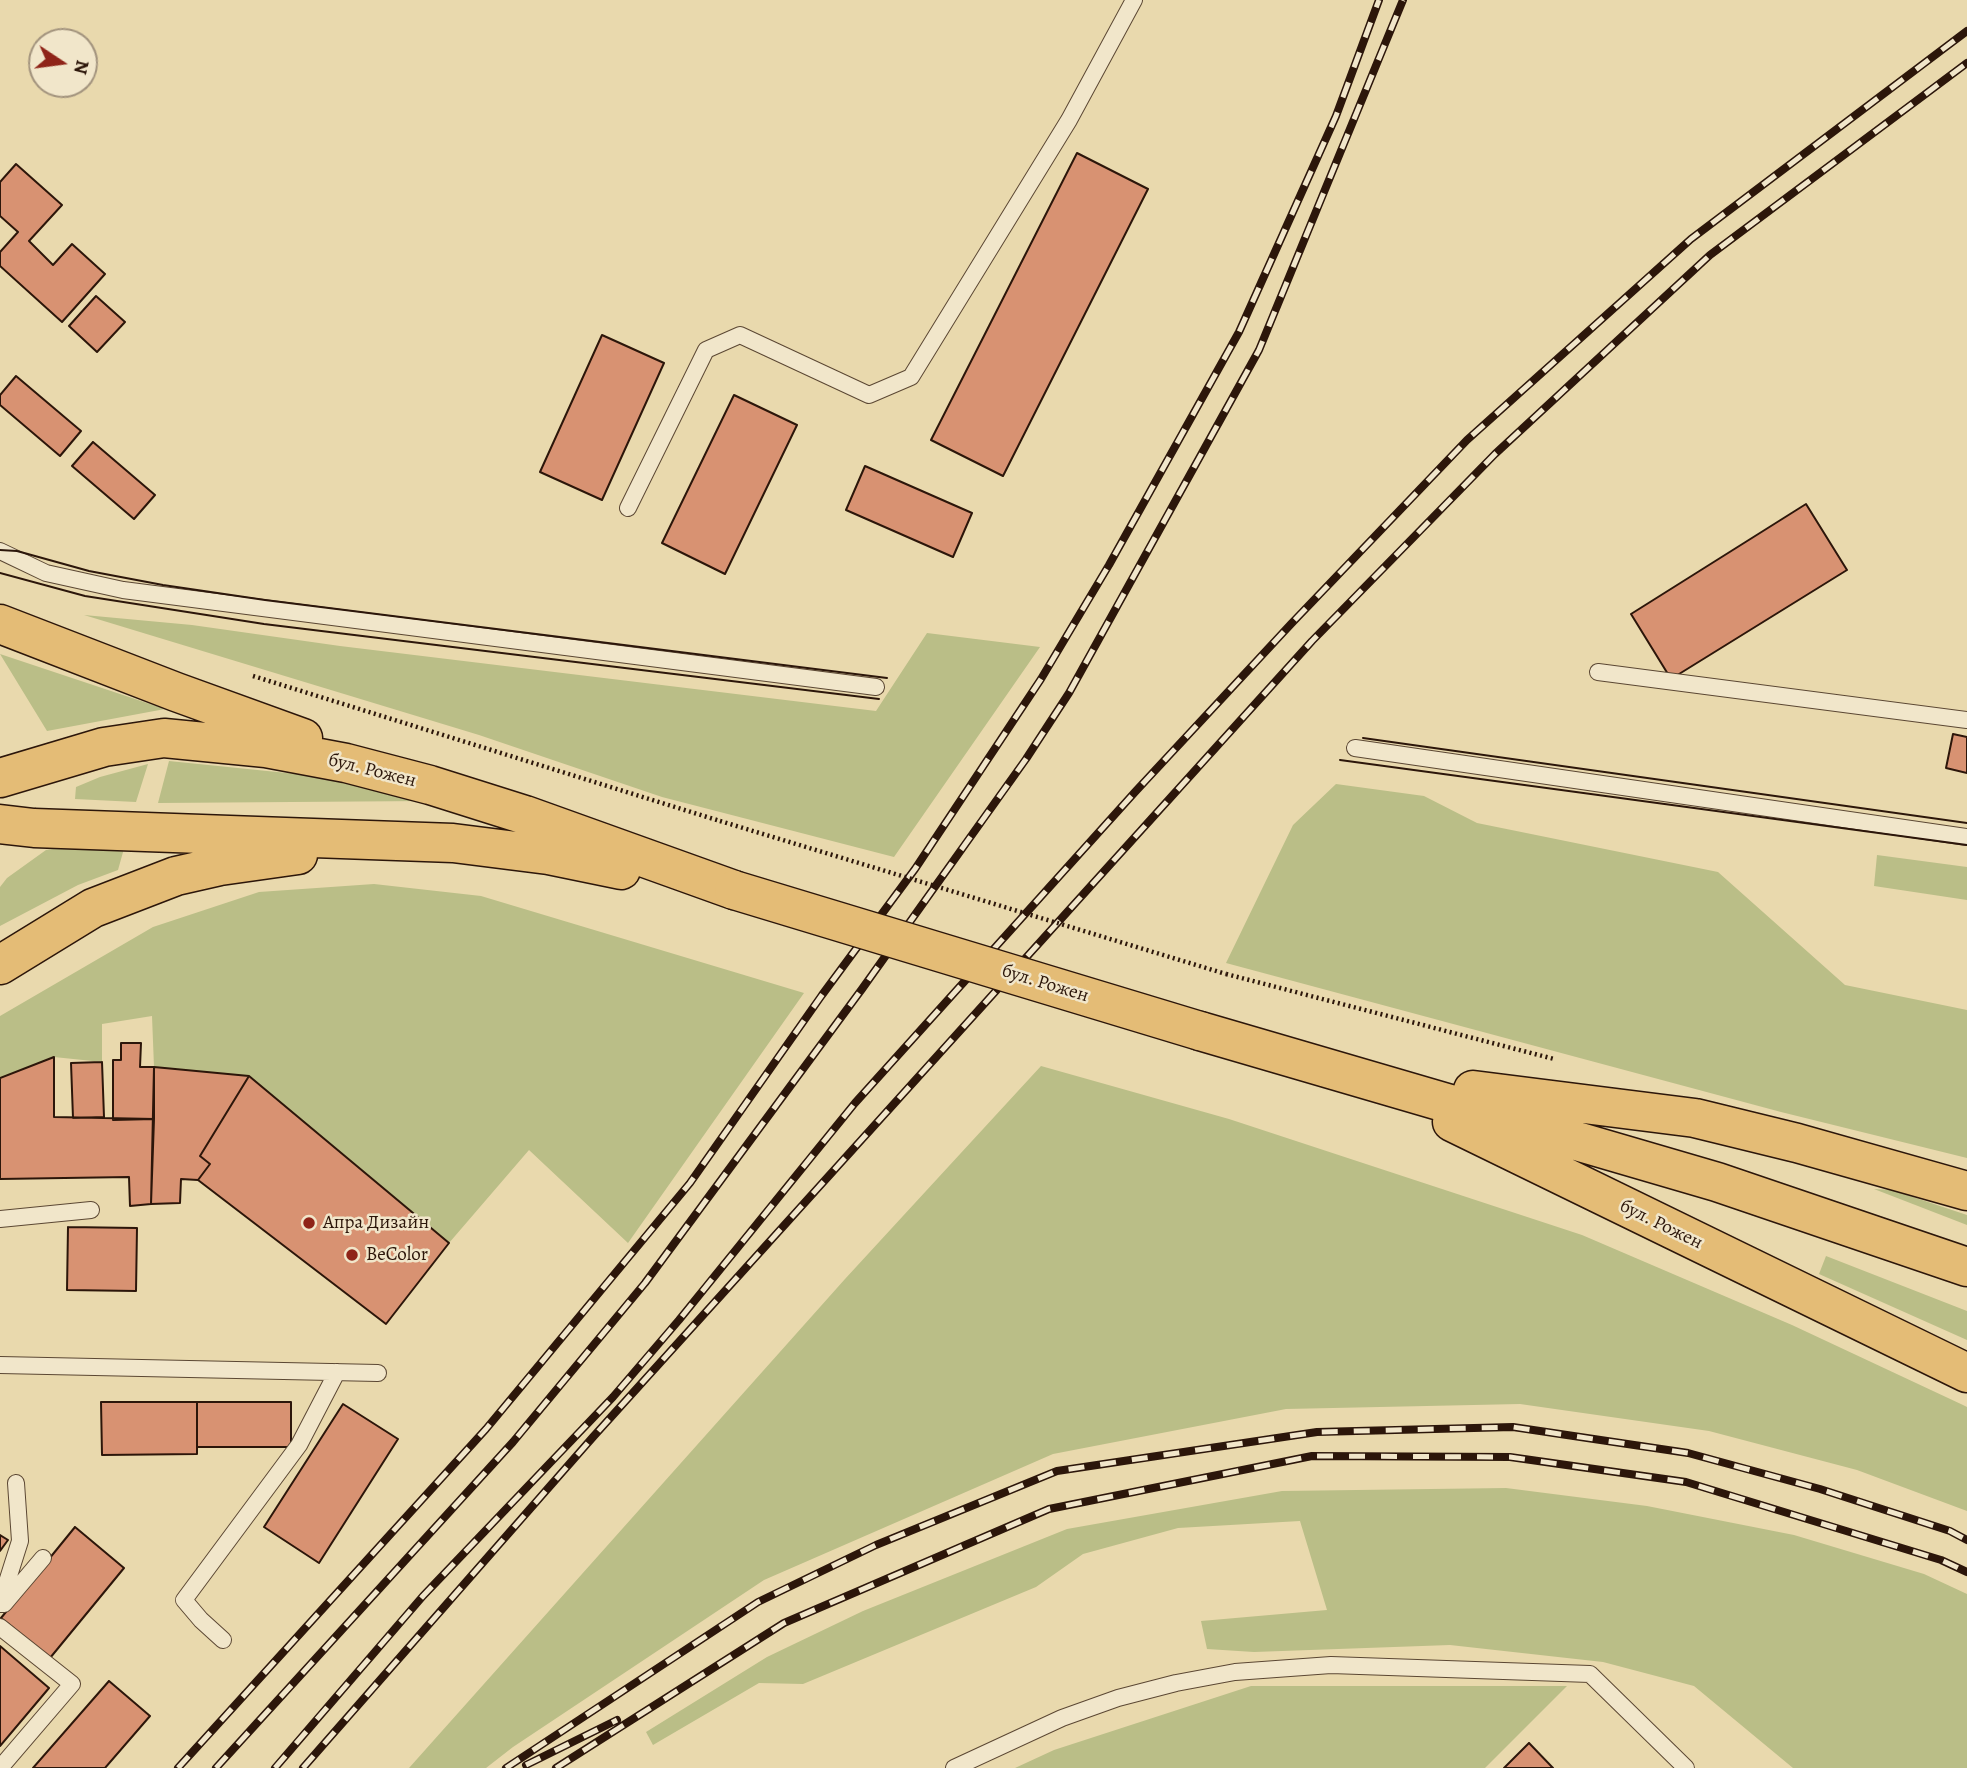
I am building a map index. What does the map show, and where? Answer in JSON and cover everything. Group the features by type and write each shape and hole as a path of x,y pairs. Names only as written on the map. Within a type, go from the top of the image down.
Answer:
{"main road":[{"path":"0,624 430,785"},
{"name":"бул. Рожен","path":"0,778 39,764 104,747 178,738 266,748 346,763 430,785 525,815 734,890 1200,1031 1717,1182 1967,1267"},
{"name":"бул. Рожен","path":"0,824 34,828 453,843 536,854 734,890"},
{"path":"0,965 93,908 176,876 220,866 344,849 422,842"},
{"name":"бул. Рожен","path":"1356,1075 1695,1118 1810,1146 1967,1191"},
{"name":"бул. Рожен","path":"1356,1075 1967,1373"}],"lane":[{"path":"628,508 706,350 740,335 869,395 911,377 1069,120 1134,0"},
{"path":"0,551 8,559 46,573 123,590 876,687"},
{"path":"1598,672 1967,720"},
{"path":"1355,748 1967,837"},
{"path":"0,1219 91,1210"},
{"path":"0,1364 378,1373"},
{"path":"223,1640 184,1600 299,1445 337,1371"},
{"path":"0,1606 20,1541 16,1483"},
{"path":"0,1606 43,1558"},
{"path":"0,1627 72,1684 0,1768"},
{"path":"954,1768 1062,1718 1118,1698 1234,1672 1331,1665 1590,1674 1686,1768"}],"path":[{"path":"246,674 1226,974 1561,1061"}],"green space":[{"path":"84,615 192,625 340,646 876,711 927,633 1040,647 894,857 662,797 479,735"},
{"path":"0,654 165,709 47,731"},
{"path":"169,761 326,777 426,801 158,803"},
{"path":"148,764 136,802 75,799 76,787 100,777"},
{"path":"1336,784 1424,796 1477,823 1718,872 1845,985 1967,1010 1967,1158 1781,1112 1226,963 1293,825"},
{"path":"81,845 125,845 118,870 78,885 0,926 0,887 7,878 46,850"},
{"path":"1877,855 1967,867 1967,900 1874,886"},
{"path":"374,884 481,896 804,993 628,1243 529,1150 449,1243 249,1076 154,1067 152,1016 102,1024 102,1062 54,1057 0,1078 0,1016 153,927 259,892"},
{"path":"1041,1066 1229,1119 1582,1235 1792,1325 1963,1405 1967,1407 1967,1511 1857,1470 1709,1431 1520,1404 1286,1409 1053,1454 764,1580 513,1747 486,1768 409,1768 845,1279"},
{"path":"1874,1189 1892,1190 1967,1215 1967,1225"},
{"path":"1826,1256 1967,1311 1967,1340 1819,1274"},
{"path":"1506,1488 1647,1506 1794,1535 1924,1574 1967,1594 1967,1768 1793,1768 1694,1686 1603,1662 1450,1645 1254,1652 1207,1649 1201,1621 1327,1610 1300,1521 1178,1528 1083,1554 1036,1587 803,1684 759,1683 653,1745 646,1732 767,1657 863,1611 1067,1529 1282,1491"},
{"path":"1251,1686 1567,1686 1485,1768 1015,1768 1054,1750"}],"building":[{"path":"1077,153 1148,189 1003,476 931,440"},
{"path":"16,164 62,205 29,241 53,265 72,244 105,274 62,322 0,266 0,252 18,232 0,216 0,182"},
{"path":"96,296 125,322 97,352 69,326"},
{"path":"602,335 664,363 602,500 540,472"},
{"path":"16,376 81,431 60,456 0,405 0,395"},
{"path":"734,395 797,425 725,574 662,543"},
{"path":"93,442 155,495 134,519 72,466"},
{"path":"865,466 972,513 953,557 846,510"},
{"path":"1806,504 1847,570 1671,679 1631,614"},
{"path":"1953,734 1967,737 1967,773 1946,768"},
{"path":"121,1043 141,1043 140,1067 154,1067 154,1119 113,1120 113,1060 121,1060"},
{"path":"54,1057 54,1117 154,1119 151,1204 130,1206 129,1177 0,1179 0,1078"},
{"path":"102,1062 104,1117 73,1118 71,1063"},
{"path":"154,1067 249,1076 200,1156 210,1164 198,1180 181,1179 180,1203 151,1204"},
{"path":"249,1076 449,1243 386,1324 198,1180 210,1164 200,1156"},
{"path":"68,1227 137,1228 136,1291 67,1290"},
{"path":"101,1402 197,1402 197,1454 102,1455"},
{"path":"197,1402 291,1402 291,1447 197,1447"},
{"path":"343,1404 398,1439 319,1563 264,1527"},
{"path":"75,1527 124,1568 50,1658 1,1618"},
{"path":"0,1535 8,1540 0,1551"},
{"path":"0,1646 49,1688 0,1746"},
{"path":"109,1681 150,1716 105,1768 33,1768"},
{"path":"1529,1743 1553,1768 1504,1768"}],"tram line":[{"path":"0,550 17,551 89,571 163,585 265,600 887,678"},
{"path":"0,573 85,596 264,624 879,699"},
{"path":"1363,738 1967,823"},
{"path":"1340,760 1967,845"}],"railway":[{"path":"178,1768 486,1429 690,1183 822,995 915,869 1041,679 1109,565 1239,332 1336,116 1379,0"},
{"path":"216,1768 513,1442 645,1283 862,989 1026,759 1069,693 1259,350 1403,0"},
{"path":"275,1768 423,1596 613,1397 855,1103 1135,792 1467,440 1691,239 1967,31"},
{"path":"303,1768 593,1437 1312,641 1495,454 1710,255 1967,63"},
{"path":"506,1768 758,1602 876,1545 1057,1471 1317,1432 1513,1427 1688,1453 1820,1489 1950,1531 1967,1540"},
{"path":"556,1768 784,1623 1049,1509 1312,1456 1510,1457 1686,1482 1941,1560 1967,1572"},
{"path":"526,1765 617,1720"}],"place":[{"name":"Апра Дизайн","path":"309,1223"},
{"name":"BeColor","path":"352,1255"}]}
